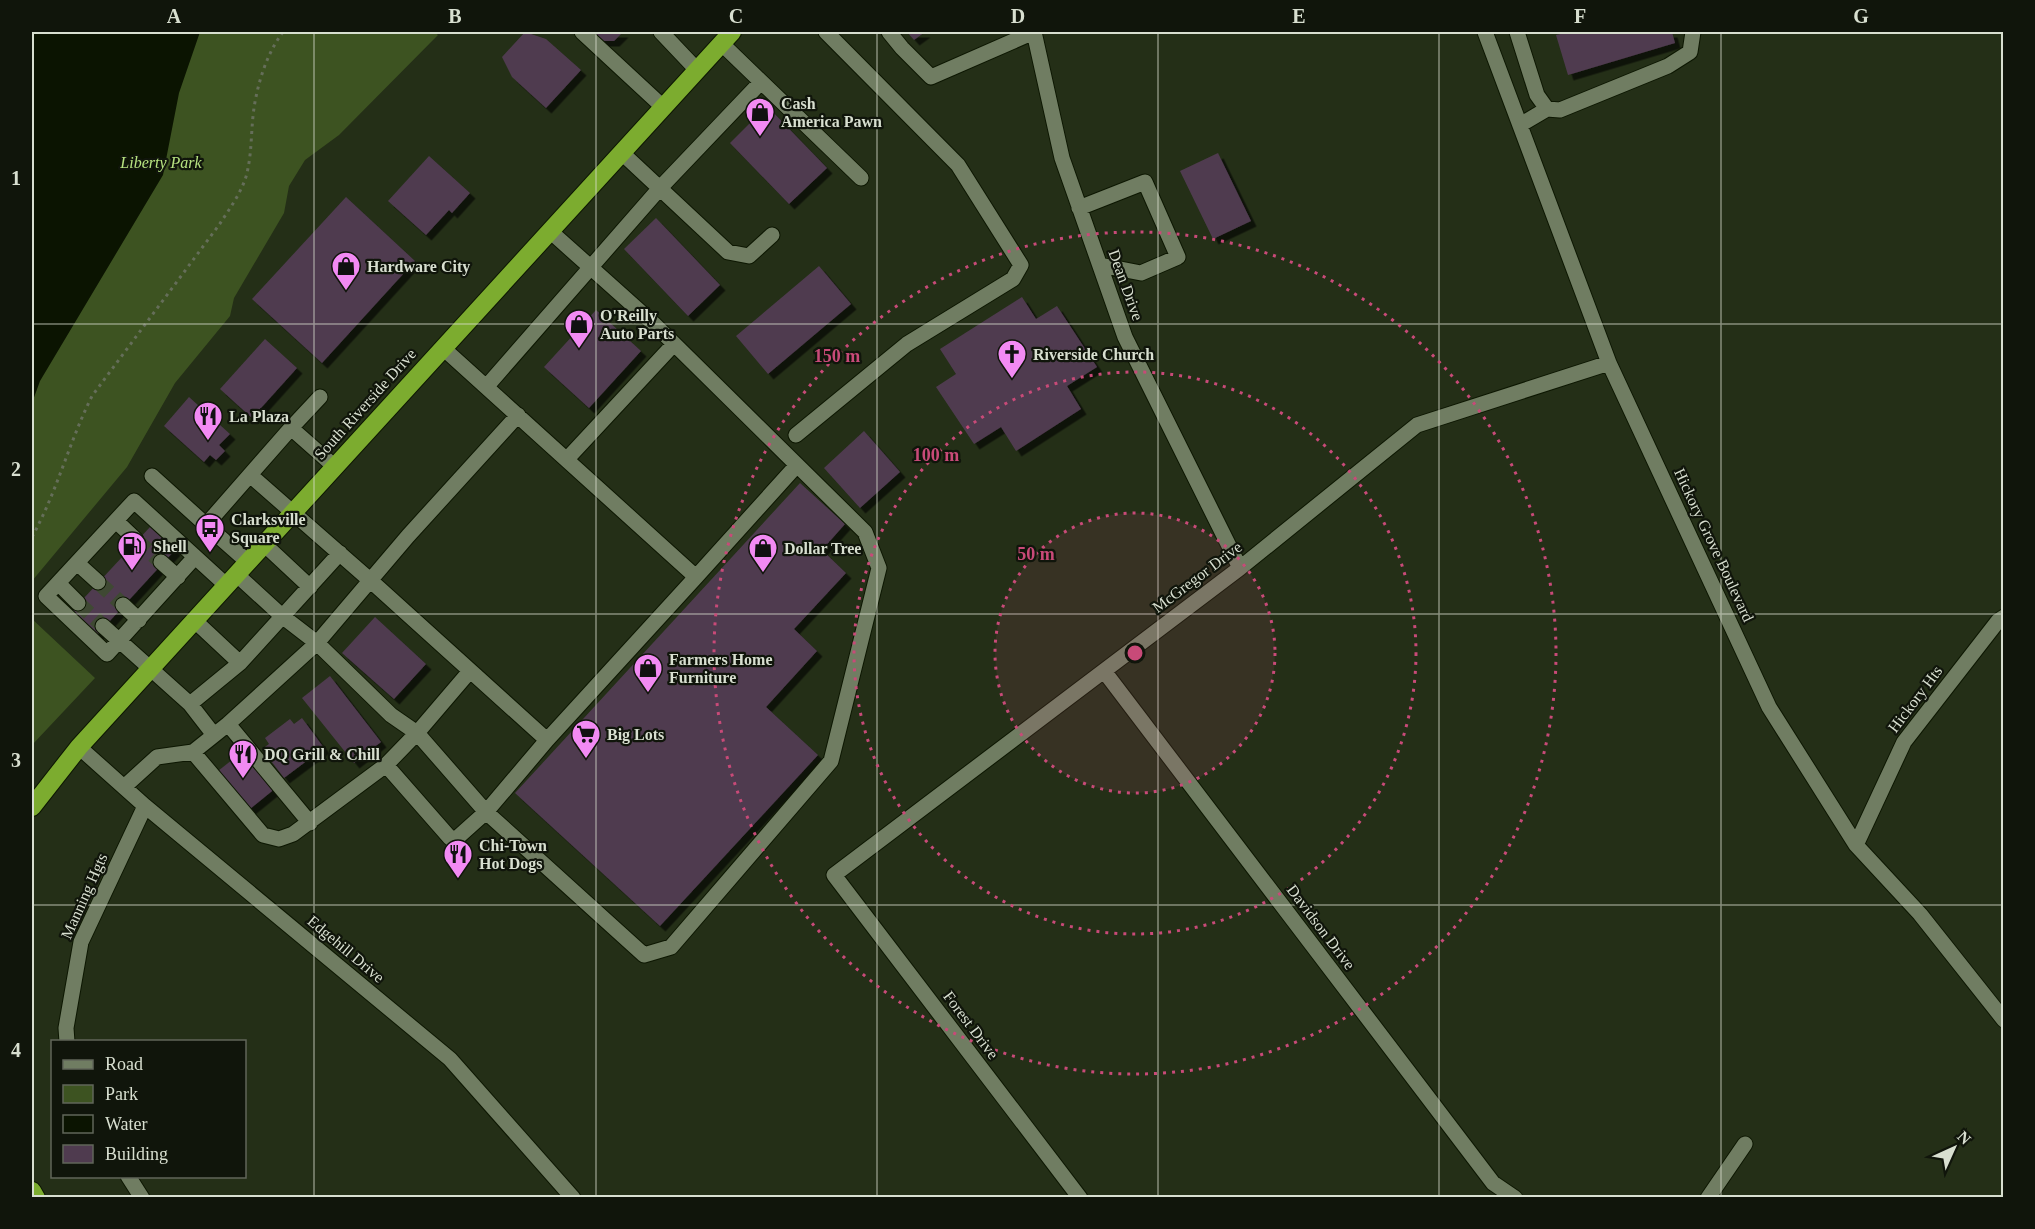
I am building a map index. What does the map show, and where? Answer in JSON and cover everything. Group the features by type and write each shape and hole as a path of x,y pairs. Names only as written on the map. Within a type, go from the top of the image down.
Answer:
{"highway":[{"name":"South Riverside Drive","path":"32,807 79,747 150,668 697,70 725,36"},
{"path":"32,1191 36,1197"}],"street":[{"path":"582,32 663,107"},
{"path":"661,32 697,70"},
{"path":"796,435 907,344 1013,279 1021,265 958,165 826,32"},
{"path":"889,32 931,77 1034,32"},
{"name":"Dean Drive","path":"1034,32 1062,158 1125,337 1240,568"},
{"name":"Hickory Grove Boulevard","path":"1485,32 1609,363 1769,707 1856,845 1920,914 2004,1020"},
{"path":"1517,32 1537,95 1547,109"},
{"path":"1520,124 1547,109 1560,110 1668,66 1690,52 1693,32"},
{"path":"725,36 761,82 861,178"},
{"path":"487,386 660,188 761,82"},
{"path":"621,152 728,252 749,256 772,235"},
{"path":"1079,208 1145,182 1178,257 1141,273 1100,265"},
{"path":"152,476 206,525 237,574 282,616 317,643 391,715 417,733 486,812 645,955 671,947 831,761 879,568 865,532 674,344 550,231"},
{"path":"567,459 674,344"},
{"path":"443,348 696,577"},
{"name":"McGregor Drive","path":"834,875 1240,568 1417,425 1609,363"},
{"path":"206,525 320,397"},
{"path":"124,787 157,757 193,752 228,724 317,643 408,536 518,415"},
{"path":"291,428 335,466"},
{"path":"386,765 450,838 457,838 486,812 796,465"},
{"path":"250,475 548,740"},
{"path":"195,557 107,654 46,596 135,501 195,557 237,574"},
{"path":"116,521 136,540"},
{"path":"264,544 310,587"},
{"path":"190,704 240,663 340,553"},
{"path":"161,562 178,577"},
{"path":"77,563 98,582"},
{"path":"58,584 78,603"},
{"path":"123,605 139,620"},
{"name":"Hickory Hts","path":"1856,845 1904,742 1998,621 2004,617"},
{"path":"194,620 240,663"},
{"path":"103,626 190,704 214,735"},
{"path":"193,752 263,835 279,839 293,834 386,765 470,671"},
{"name":"Davidson Drive","path":"1104,671 1493,1183 1515,1197"},
{"path":"228,724 310,822"},
{"name":"Edgehill Drive","path":"79,747 146,806 450,1059 573,1197"},
{"name":"Manning Hgts","path":"67,1040 66,1028 81,942 146,806"},
{"name":"Forest Drive","path":"834,875 1080,1197"},
{"path":"1708,1197 1745,1144"},
{"path":"129,1178 142,1197"}],"path":[{"path":"32,537 48,505 80,420 92,396 219,225 235,199 248,170 254,107 263,71 275,42 283,32"}],"green space":[{"name":"Liberty Park","path":"32,32 434,32 438,35 339,135 305,160 289,186 284,213 234,298 230,316 175,383 127,467 32,581"},
{"path":"32,619 95,678 32,745"}],"water":[{"path":"32,32 200,32 179,93 163,175 40,381 32,403"}],"building":[{"path":"525,32 546,39 581,70 546,108 512,77 502,57"},
{"path":"592,32 623,32 614,41 602,41"},
{"path":"907,32 925,32 914,40"},
{"path":"1569,32 1672,32 1675,43 1568,75 1556,35"},
{"path":"767,106 827,168 789,204 730,143"},
{"path":"1218,153 1251,221 1213,239 1180,171"},
{"path":"429,156 470,193 452,213 449,210 426,235 388,201"},
{"path":"346,197 415,261 322,363 252,299"},
{"path":"656,218 720,285 688,316 624,249"},
{"path":"819,266 851,304 768,374 736,336"},
{"name":"Riverside Church","path":"1022,297 1036,319 1057,306 1097,367 1067,386 1081,409 1016,451 1001,427 974,444 936,387 956,374 940,349"},
{"path":"596,310 641,351 589,408 544,367"},
{"path":"265,339 297,368 252,418 220,389"},
{"path":"189,397 230,434 219,445 225,451 216,460 210,455 204,462 164,426"},
{"path":"864,431 900,472 860,508 824,468"},
{"path":"800,483 845,524 822,550 846,573 794,629 817,651 766,707 818,755 660,926 515,793"},
{"path":"150,527 175,550 96,636 71,612"},
{"path":"375,617 426,664 394,699 342,653"},
{"path":"330,676 381,742 354,763 302,698"},
{"path":"302,718 324,748 284,778 262,749 269,744 265,738 290,719 294,724"},
{"path":"240,743 277,787 250,809 218,771 237,756 232,750"}],"tunnel":[{"path":"136,540 161,562"},
{"path":"98,582 123,605"},
{"path":"78,603 103,626"}],"place":[{"name":"Cash America Pawn","path":"760,138"},
{"name":"Hardware City","path":"346,292"},
{"name":"O'Reilly Auto Parts","path":"579,350"},
{"name":"Riverside Church","path":"1012,380"},
{"name":"La Plaza","path":"208,442"},
{"name":"Clarksville Square","path":"210,554"},
{"name":"Shell","path":"132,572"},
{"name":"Dollar Tree","path":"763,574"},
{"name":"Farmers Home Furniture","path":"648,694"},
{"name":"Big Lots","path":"586,760"},
{"name":"DQ Grill & Chill","path":"243,780"},
{"name":"Chi-Town Hot Dogs","path":"458,880"}]}
